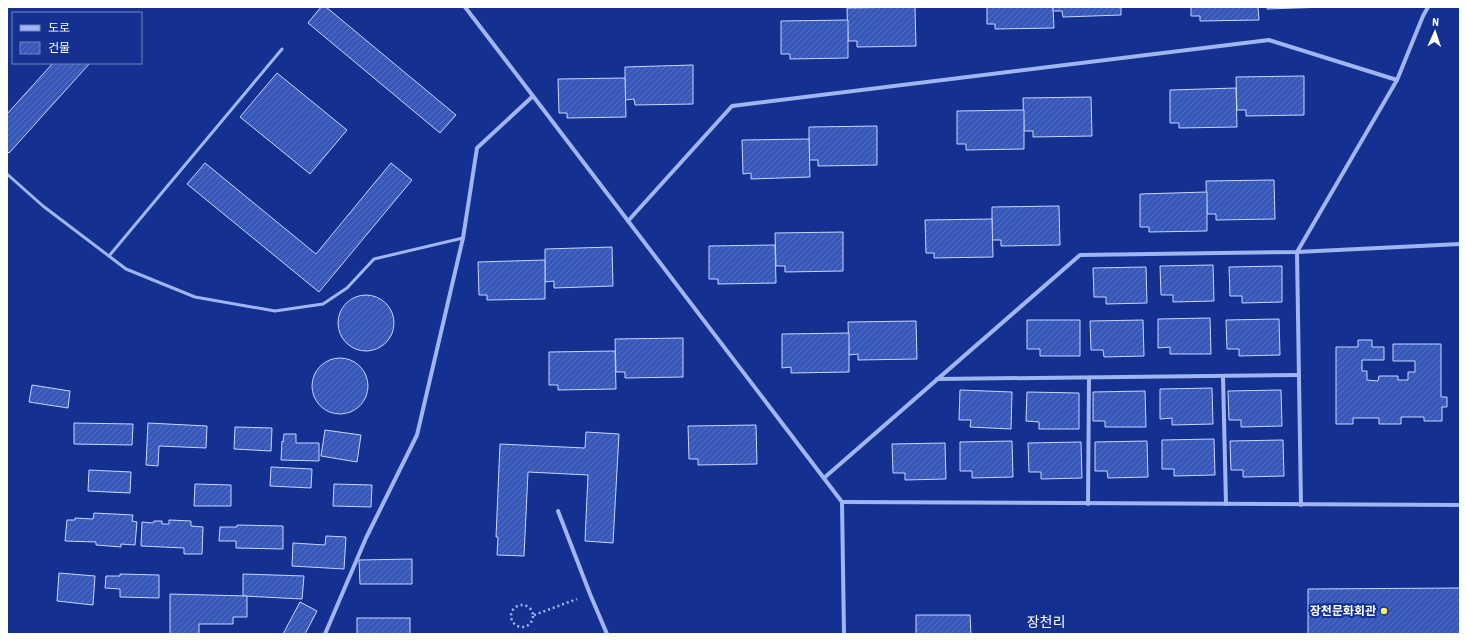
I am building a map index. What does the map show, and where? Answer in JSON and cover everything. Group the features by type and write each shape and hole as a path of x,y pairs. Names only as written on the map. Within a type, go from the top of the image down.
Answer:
{"street":[{"path":"465,7 842,502 844,634"},
{"path":"1301,505 1297,252 1397,80 1428,7"},
{"path":"628,221 732,106 1269,40 1397,80"},
{"path":"325,634 366,538 417,435 463,238 477,148 533,96"},
{"path":"824,478 1080,255 1297,252 1460,244"},
{"path":"937,379 1299,375"},
{"path":"1223,376 1226,504"},
{"path":"1088,504 1089,378"},
{"path":"842,502 1460,505"},
{"path":"558,511 607,634"}],"lane":[{"path":"109,256 282,49"},
{"path":"7,174 43,206 126,269 195,297 275,311 323,304 347,288 374,259 463,238"}],"path":[{"path":"534,615 590,594"},
{"path":"520,604 528,606 534,615 532,622 522,627 513,622 511,615 514,608 520,604"}],"building":[{"path":"321,7 326,7 456,115 440,133 308,23"},
{"path":"915,7 916,46 857,47 857,41 848,41 847,8"},
{"path":"987,7 1053,7 1054,28 995,29 995,24 987,24"},
{"path":"1053,7 1121,7 1121,15 1063,17 1062,11 1053,11"},
{"path":"1191,7 1258,7 1259,20 1200,21 1200,16 1191,16"},
{"path":"1267,7 1326,7 1267,9"},
{"path":"848,20 848,58 790,59 790,54 781,54 781,21"},
{"path":"52,64 89,64 9,153 7,151 7,114"},
{"path":"693,65 693,104 635,105 634,99 625,100 625,67"},
{"path":"277,73 347,130 310,174 240,117"},
{"path":"1304,76 1304,115 1246,116 1246,110 1237,110 1236,77"},
{"path":"625,78 626,117 567,118 567,113 559,113 558,79"},
{"path":"1236,88 1237,127 1179,128 1179,123 1170,123 1170,90"},
{"path":"1091,97 1092,136 1033,137 1033,131 1024,131 1023,98"},
{"path":"1024,110 1024,149 966,150 966,144 957,144 957,111"},
{"path":"877,126 877,165 818,166 818,160 809,160 809,127"},
{"path":"809,139 810,177 751,179 751,173 743,174 742,140"},
{"path":"205,163 316,254 391,163 412,180 319,292 187,184"},
{"path":"1274,180 1275,219 1216,220 1216,214 1207,214 1206,181"},
{"path":"1207,192 1207,231 1149,232 1149,227 1140,227 1140,194"},
{"path":"1059,206 1060,245 1001,246 1001,240 992,240 992,207"},
{"path":"992,219 993,257 934,258 934,253 926,253 925,220"},
{"path":"843,232 843,271 785,272 785,266 776,266 775,233"},
{"path":"775,245 776,283 718,284 718,279 709,279 709,246"},
{"path":"612,247 613,286 554,288 554,281 545,282 545,249"},
{"path":"545,260 545,299 487,300 487,295 479,295 478,262"},
{"path":"1213,265 1214,301 1173,302 1173,295 1161,295 1160,266"},
{"path":"1282,266 1282,302 1242,303 1242,296 1230,296 1229,267"},
{"path":"1146,267 1147,303 1106,304 1106,297 1094,297 1093,268"},
{"path":"366,295 377,297 386,303 392,312 394,323 392,334 386,343 377,349 366,351 355,349 346,343 340,334 338,323 340,312 346,303 355,297"},
{"path":"1210,318 1211,354 1170,354 1170,347 1158,348 1158,319"},
{"path":"1279,319 1280,355 1239,356 1239,349 1227,349 1226,320"},
{"path":"1027,320 1080,320 1080,356 1040,356 1040,349 1027,349"},
{"path":"1143,320 1144,356 1104,357 1103,350 1091,350 1090,321"},
{"path":"916,321 917,359 858,360 858,354 849,355 848,322"},
{"path":"849,333 849,372 791,373 791,367 782,368 782,334"},
{"path":"683,338 683,377 625,378 625,372 616,372 615,339"},
{"path":"1358,340 1372,340 1372,347 1384,347 1384,360 1362,360 1362,371 1367,371 1367,380 1378,381 1379,376 1398,376 1398,380 1408,380 1408,372 1415,372 1415,361 1393,361 1393,344 1441,344 1441,397 1447,397 1447,407 1442,407 1442,421 1424,421 1424,417 1401,417 1401,424 1379,424 1379,418 1353,418 1353,424 1336,424 1336,347 1358,347"},
{"path":"615,351 616,389 558,390 558,385 549,385 549,352"},
{"path":"340,358 351,360 360,366 366,375 368,386 366,397 360,406 351,412 340,414 329,412 320,406 314,397 312,386 314,375 320,366 329,360"},
{"path":"32,385 70,391 68,408 29,402"},
{"path":"1212,388 1213,424 1172,425 1172,418 1160,419 1160,389"},
{"path":"960,390 1012,392 1011,429 970,427 971,420 959,420"},
{"path":"1281,390 1282,426 1241,427 1241,420 1229,420 1228,391"},
{"path":"1145,391 1146,427 1105,427 1105,421 1093,421 1093,392"},
{"path":"1027,392 1079,393 1079,429 1039,429 1039,422 1026,421"},
{"path":"74,423 133,424 132,445 74,444"},
{"path":"148,423 207,426 206,448 159,446 158,466 146,465"},
{"path":"756,425 757,464 698,465 698,459 689,459 688,426"},
{"path":"235,427 272,428 271,451 234,449"},
{"path":"325,430 361,435 357,462 321,456"},
{"path":"586,432 619,434 613,543 585,541 588,475 528,472 524,556 497,555 498,537 496,537 500,444 585,448"},
{"path":"284,434 296,434 296,443 319,443 319,461 281,460"},
{"path":"1214,439 1215,475 1174,476 1174,469 1162,469 1162,440"},
{"path":"1283,440 1284,476 1243,477 1243,470 1231,470 1230,441"},
{"path":"1012,441 1013,477 972,478 972,471 960,471 960,442"},
{"path":"1147,441 1148,477 1108,478 1107,471 1095,471 1095,442"},
{"path":"1081,442 1082,478 1041,479 1041,472 1029,472 1028,443"},
{"path":"945,443 946,479 905,480 905,473 893,473 892,444"},
{"path":"271,467 312,469 311,488 270,486"},
{"path":"89,470 131,472 130,493 88,491"},
{"path":"195,484 231,485 231,506 194,506"},
{"path":"334,484 372,485 371,507 333,506"},
{"path":"94,513 133,515 132,521 137,522 135,545 121,544 121,547 96,545 96,542 65,541 67,520 75,520 75,518 93,519"},
{"path":"169,520 191,521 191,526 203,527 202,554 184,554 184,548 141,546 142,522 153,523 154,521 162,521 162,524 169,524"},
{"path":"237,525 283,526 283,549 236,548 236,541 219,541 220,527 237,527"},
{"path":"326,536 346,537 344,569 292,566 293,543 325,545"},
{"path":"412,559 412,584 360,584 359,560"},
{"path":"59,573 95,576 93,605 57,601"},
{"path":"120,574 159,575 159,598 120,597 120,589 105,588 106,576 120,576"},
{"path":"243,574 304,576 302,599 243,596"},
{"name":"장천문화회관","path":"1460,588 1460,634 1308,634 1308,589"},
{"path":"170,594 247,596 247,617 233,617 233,624 199,624 199,634 170,634"},
{"path":"300,602 317,611 305,634 283,634"},
{"path":"916,615 970,615 971,634 916,634"},
{"path":"357,618 410,618 410,634 357,634"}],"place":[{"name":"장천문화회관","path":"1384,611"}],"district":[{"name":"장천리","path":"1046,622"}]}
